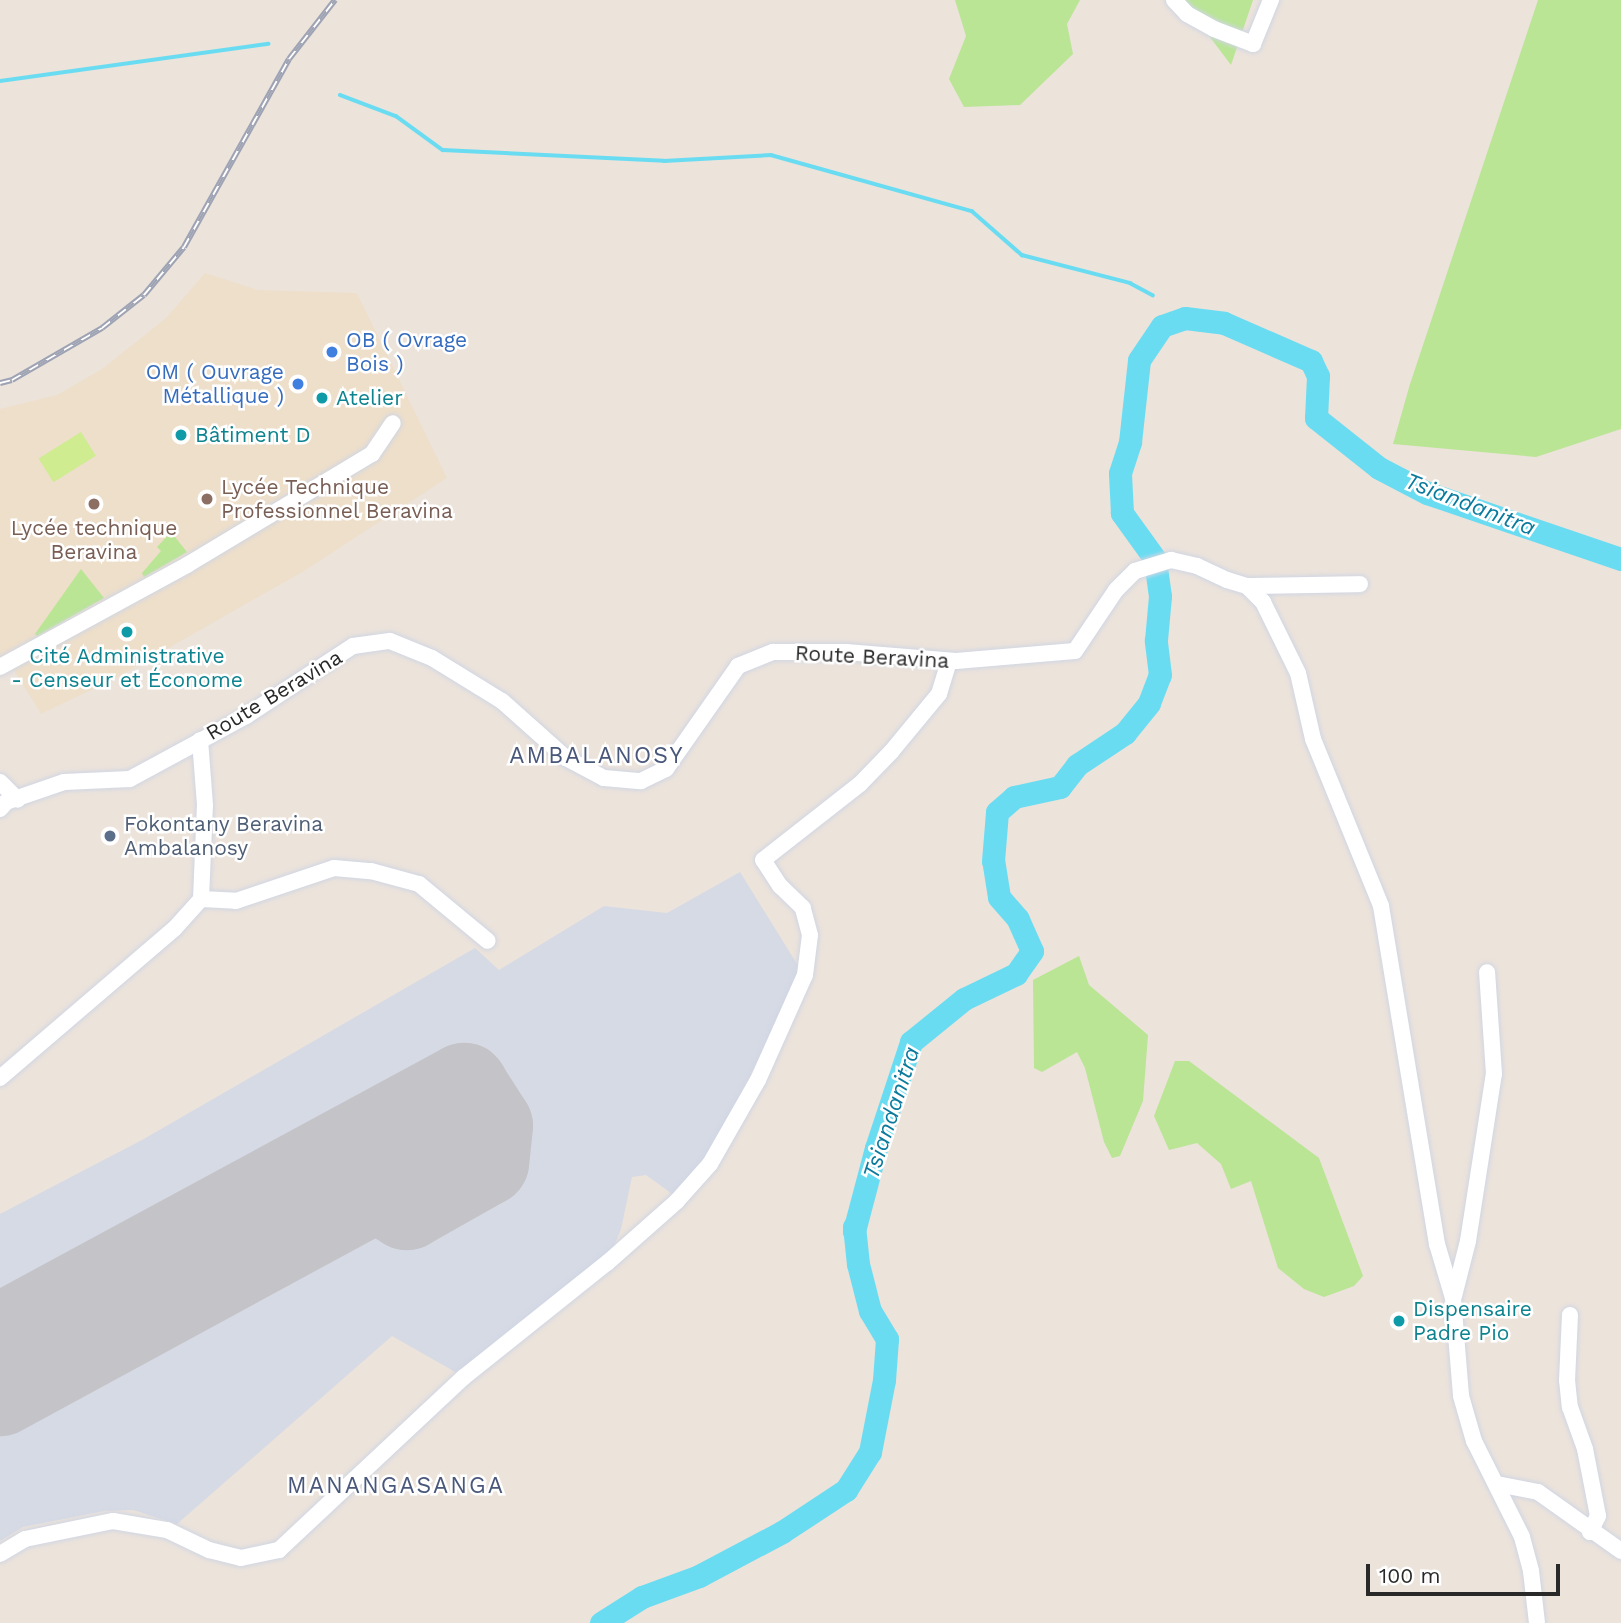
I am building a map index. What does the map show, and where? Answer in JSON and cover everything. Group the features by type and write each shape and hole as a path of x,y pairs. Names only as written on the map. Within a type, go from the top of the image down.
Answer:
{"street":[{"path":"1174,0 1187,14 1214,30 1253,44 1271,0"},
{"path":"0,667 187,565 372,454 393,423"},
{"name":"Route Beravina","path":"0,809 6,802 64,782 130,779 246,716 353,646 390,641 432,658 502,701 566,758 604,779 641,781 666,769 738,666 773,652 846,652 949,661 1075,651 1116,590 1135,571 1171,560 1197,566 1247,586"},
{"path":"1247,586 1360,584"},
{"path":"1247,586 1264,602 1298,673 1313,739 1381,906 1437,1244 1453,1298 1461,1396 1474,1441 1522,1537 1531,1571 1537,1623"},
{"path":"0,1554 25,1539 113,1521 167,1530 209,1550 241,1558 279,1550 464,1377 607,1263 677,1201 710,1164 758,1080 805,975 810,935 803,908 780,886 763,860 860,784 891,752 939,694 949,661"},
{"path":"0,1078 175,929 201,898 205,805 200,740"},
{"path":"0,782 18,800"},
{"path":"201,898 236,901 334,868 371,871 419,884 488,941"},
{"path":"1453,1298 1468,1241 1494,1074 1487,972"},
{"path":"1437,1244 1468,1241"},
{"path":"1570,1315 1567,1380 1570,1407 1585,1449 1598,1516 1590,1532"},
{"path":"1497,1484 1538,1492 1590,1532 1621,1551"}],"shaded area":[{"name":"Lycée Technique Professionnel Beravina","path":"205,273 258,290 357,293 447,478 304,571 114,679 41,714 13,669 0,677 0,409 57,395 102,369 166,318"},
{"path":"740,872 802,972 707,1161 675,1196 646,1175 632,1177 621,1229 607,1263 464,1377 392,1336 177,1524 133,1510 104,1511 23,1527 0,1541 0,1214 142,1140 475,948 499,970 604,906 667,913"}],"green space":[{"path":"955,0 1080,0 1067,24 1073,54 1020,105 964,107 949,79 966,36"},
{"path":"1182,0 1253,0 1231,65"},
{"path":"1538,0 1621,0 1621,429 1536,457 1393,444 1410,384"},
{"path":"81,432 96,456 53,482 39,458"},
{"path":"171,532 187,552 144,577 142,573 161,551 157,547"},
{"path":"81,569 104,598 37,636 35,634"},
{"path":"1079,956 1089,985 1148,1035 1143,1101 1120,1156 1112,1158 1104,1142 1085,1068 1077,1052 1042,1072 1034,1068 1033,980"},
{"path":"1175,1061 1189,1061 1319,1158 1363,1276 1354,1286 1324,1297 1304,1289 1278,1268 1251,1181 1231,1189 1221,1164 1197,1143 1169,1150 1154,1116"}],"waterway":[{"path":"0,81 268,44"},
{"path":"340,95 396,116 443,150 664,161 771,155 972,211 1022,255 1130,283 1153,295"},
{"name":"Tsiandanitra","path":"601,1623 642,1597 699,1576 782,1532 846,1490 870,1452 884,1380 887,1339 870,1311 858,1264 854,1227 854,1231 876,1148 911,1042 964,999 1016,974 1032,951 1018,919 999,897 993,861 997,812 1014,797 1060,787 1077,765 1125,733 1149,703 1160,675 1156,640 1160,596 1155,559 1122,513 1120,473 1130,442 1139,360 1162,326 1185,318 1224,323 1311,361 1318,376 1316,418 1379,468 1427,493 1621,559"}],"runway":[{"path":"0,1338 464,1087 489,1126 485,1162 407,1206 376,1188 0,1392"}],"railway":[{"path":"0,383 12,380 102,328 144,295 184,247 289,59 335,0"}],"place":[{"name":"OB ( Ovrage Bois )","path":"332,352"},
{"name":"OM ( Ouvrage Métallique )","path":"298,384"},
{"name":"Atelier","path":"322,398"},
{"name":"Bâtiment D","path":"181,435"},
{"name":"Lycée Technique Professionnel Beravina","path":"207,499"},
{"name":"Lycée technique Beravina","path":"94,504"},
{"name":"Cité Administrative - Censeur et Économe","path":"127,632"},
{"name":"Fokontany Beravina Ambalanosy","path":"110,836"},
{"name":"Dispensaire Padre Pio","path":"1399,1321"}],"district":[{"name":"AMBALANOSY","path":"597,756"},
{"name":"MANANGASANGA","path":"396,1486"}]}
